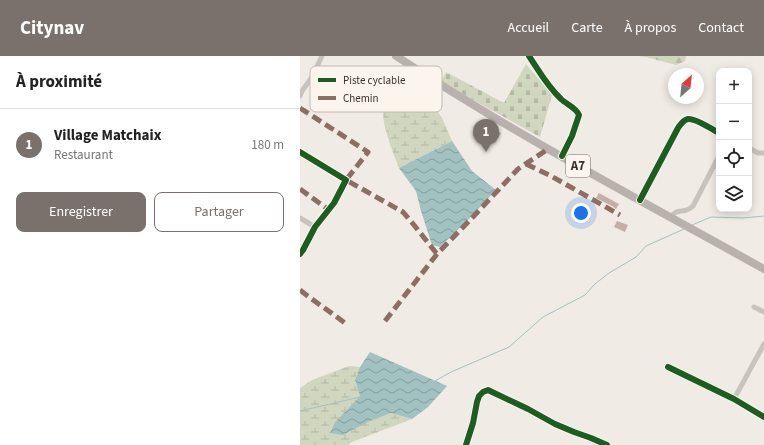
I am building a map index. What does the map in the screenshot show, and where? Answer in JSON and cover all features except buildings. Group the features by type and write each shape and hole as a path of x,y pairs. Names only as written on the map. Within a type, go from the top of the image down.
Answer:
{"main road":[{"name":"A7","path":"396,56 412,66"},
{"name":"A7","path":"442,86 562,156 764,269"}],"street":[{"path":"318,66 322,56"},
{"path":"529,56 546,82 556,94 578,112 579,115 572,136 562,156"},
{"path":"300,96 310,80"},
{"path":"640,200 678,128 685,120 694,120 716,131"},
{"path":"752,150 758,153 764,153"},
{"path":"300,152 346,180 334,203 315,227 300,254"},
{"path":"671,218 675,212 687,210 693,206 716,162"},
{"path":"300,218 315,227"},
{"path":"754,306 764,312"},
{"path":"734,399 764,344"},
{"path":"668,366 734,399 764,416"},
{"path":"466,445 479,396 488,390 555,424 607,445"}],"green space":[{"path":"639,56 686,56 685,61 676,65"},
{"path":"526,64 552,95 540,137 442,83 442,80 446,72 504,103"},
{"path":"383,112 438,112 452,141 399,168 390,145 383,118"},
{"path":"349,366 360,367 355,380 360,396 335,422 368,422 391,413 412,419 352,442 348,445 300,445 300,388 312,380"}],"water":[{"path":"452,141 472,171 496,190 440,247 432,245 416,191 399,168"},
{"path":"370,352 447,386 428,407 412,419 391,413 368,422 343,435 330,433 335,422 360,396 355,380 360,367"}],"waterway":[{"path":"692,225 711,217 743,218 764,216"},
{"path":"435,381 451,372 509,347 543,317 585,295 595,284 609,273 636,257 646,246 684,229"},
{"path":"300,411 360,397"}],"marked path":[{"path":"300,108 368,152 346,180 403,212 437,254"},
{"path":"385,321 437,254 518,169 548,149"},
{"path":"526,164 551,176 620,215"},
{"path":"300,189 329,210"},
{"path":"300,290 346,324"}],"cycle path":[{"path":"529,56 552,89 561,99 576,110 579,115 572,136 562,156"},
{"path":"640,200 683,121 688,119 695,120 716,131"},
{"path":"300,152 346,180 334,203 315,227 300,254"},
{"path":"668,367 734,399 764,417"},
{"path":"466,445 479,396 488,390 555,424 607,445"}],"place":[{"name":"Village Matchaix","path":"486,152"}]}
